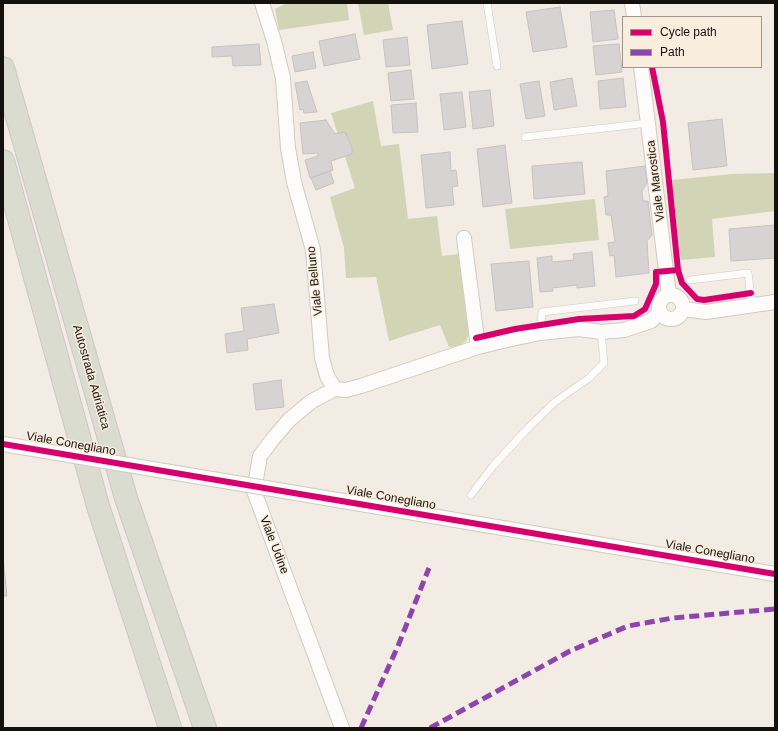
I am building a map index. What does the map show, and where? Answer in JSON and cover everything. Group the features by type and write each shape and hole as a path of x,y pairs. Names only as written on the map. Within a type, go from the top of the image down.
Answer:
{"highway":[{"name":"Autostrada Adriatica","path":"3,68 126,498 204,728"},
{"path":"3,161 98,506 170,728"}],"street":[{"name":"Viale Belluno","path":"262,3 274,41 282,78 288,148 296,188 313,250 322,358 327,376 335,389"},
{"path":"632,3 634,16"},
{"name":"Viale Marostica","path":"641,68 669,295"},
{"path":"464,238 478,347"},
{"path":"669,295 677,296 682,302 683,309 679,316 672,319 665,317 660,312 659,305 662,298 669,295"},
{"path":"683,309 706,312 775,302"},
{"path":"335,389 346,390 361,386 478,347 540,333 579,329 601,332 624,330 651,321 660,312"},
{"name":"Viale Udine","path":"335,389 312,401 288,420 272,440 260,456 254,491 342,728"},
{"name":"Viale Conegliano","path":"3,444 775,574"}],"lane":[{"path":"487,3 497,66"},
{"path":"525,137 649,123"},
{"path":"690,280 748,273 752,306"},
{"path":"540,333 542,312 635,301"},
{"path":"471,495 493,466 530,426 556,402 589,378 604,363 601,332"}],"green space":[{"path":"287,3 347,3 349,20 279,30 275,9"},
{"path":"358,3 388,3 393,30 364,35"},
{"path":"373,101 381,146 399,144 408,219 437,216 442,256 459,254 470,333 466,341 460,346 449,347 440,325 389,341 376,277 346,278 344,248 330,197 355,188 331,113"},
{"path":"775,173 775,211 712,219 715,257 681,260 671,180 733,174"},
{"path":"595,199 599,240 510,249 505,209"}],"building":[{"path":"560,7 567,47 533,52 526,12"},
{"path":"614,10 618,39 593,42 590,12"},
{"path":"462,21 468,64 432,69 427,25"},
{"path":"355,34 360,59 324,66 319,41"},
{"path":"407,37 410,65 386,67 383,40"},
{"path":"259,44 261,65 233,66 232,56 212,57 212,47"},
{"path":"619,44 622,72 596,75 593,46"},
{"path":"313,52 316,68 295,72 292,56"},
{"path":"411,70 414,99 391,101 388,73"},
{"path":"572,78 577,106 554,110 550,82"},
{"path":"623,78 626,107 600,109 598,81"},
{"path":"307,81 317,112 304,113 303,109 300,110 295,83"},
{"path":"539,81 545,116 526,119 520,84"},
{"path":"490,90 494,126 473,129 469,92"},
{"path":"462,92 466,127 444,130 440,94"},
{"path":"416,103 418,132 393,133 391,105"},
{"path":"722,119 727,166 693,170 688,123"},
{"path":"326,120 335,134 345,132 352,148 352,154 331,161 333,170 310,178 305,160 318,156 318,153 303,154 300,123"},
{"path":"505,145 512,203 483,207 477,149"},
{"path":"450,152 451,171 456,170 458,186 452,187 454,205 426,208 421,155"},
{"path":"582,162 585,194 534,199 532,166"},
{"path":"645,166 647,183 642,191 643,201 648,201 652,235 647,241 649,273 616,277 614,255 610,256 608,243 615,242 611,215 606,215 604,197 608,196 606,171"},
{"path":"330,171 334,183 316,190 311,178"},
{"path":"775,225 775,258 731,261 729,229"},
{"path":"592,252 595,286 577,288 577,285 552,288 553,291 540,292 537,258 552,256 552,262 574,260 573,254"},
{"path":"529,261 533,307 496,311 491,264"},
{"path":"274,304 279,333 247,339 248,350 227,353 225,334 244,331 241,308"},
{"path":"281,380 284,407 256,410 253,384"},
{"path":"3,557 7,596 3,596"}],"marked path":[{"path":"361,728 398,646 429,568"},
{"path":"430,728 570,651 628,626 673,618 775,609"}],"cycle path":[{"path":"652,68 663,122 678,270"},
{"path":"476,338 515,329 579,319 634,316 645,309 656,284 656,272 678,270 682,283 697,299 704,300 751,293"},
{"path":"3,444 775,574"}]}
